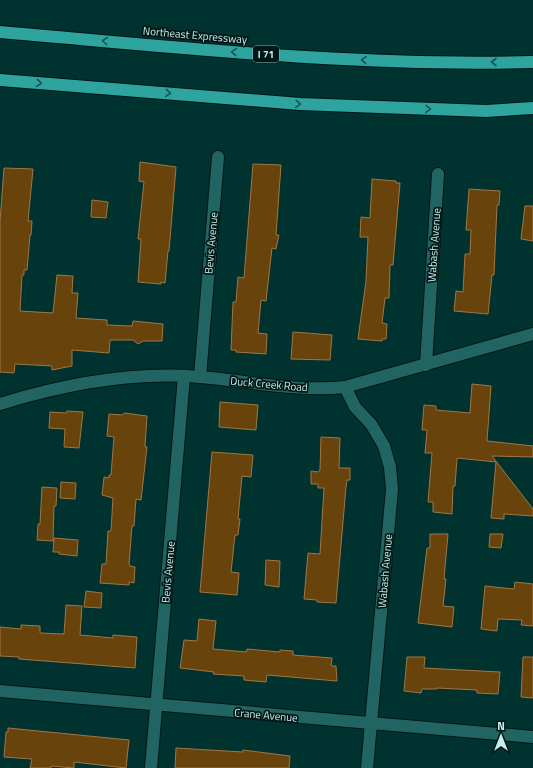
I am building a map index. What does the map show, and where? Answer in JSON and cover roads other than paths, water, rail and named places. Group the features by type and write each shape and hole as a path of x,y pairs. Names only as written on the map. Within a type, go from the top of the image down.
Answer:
{"highway":[{"name":"Northeast Expressway","path":"0,32 230,52 384,61 533,62"},
{"path":"0,80 300,104 486,111 533,108"}],"street":[{"name":"Bevis Avenue","path":"200,377 218,157"},
{"name":"Wabash Avenue","path":"426,365 438,174"},
{"name":"Duck Creek Road","path":"0,404 70,386 118,378 158,375 200,377 329,389 345,387 533,334"},
{"name":"Bevis Avenue","path":"151,768 184,376"},
{"name":"Wabash Avenue","path":"345,387 355,407 371,424 384,446 390,468 392,490 367,768"},
{"name":"Crane Avenue","path":"0,691 156,706 533,737"}]}
